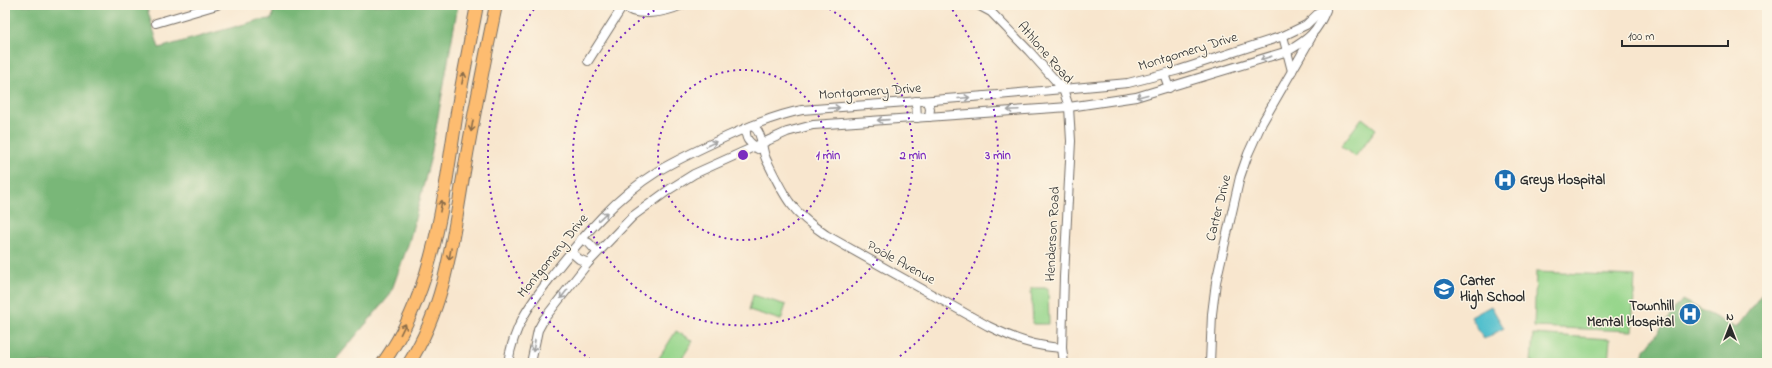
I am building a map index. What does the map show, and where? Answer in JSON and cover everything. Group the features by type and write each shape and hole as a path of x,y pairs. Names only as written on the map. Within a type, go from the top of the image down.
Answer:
{"highway":[{"path":"384,363 401,334 416,302 427,273 439,220 477,5"},
{"path":"409,363 418,349 433,317 448,263 472,123 496,5"}],"street":[{"path":"156,23 217,5"},
{"path":"588,61 623,6 630,11 640,13 657,12 682,5"},
{"name":"Athlone Road","path":"978,5 991,12 1063,89 1069,107"},
{"name":"Montgomery Drive","path":"531,363 535,340 540,325 597,252 633,216 680,181 758,145 787,132 813,125 1069,107 1136,97 1288,51 1302,43 1314,33 1322,20 1327,5"},
{"name":"Montgomery Drive","path":"508,363 514,336 520,321 528,308 581,238 628,193 657,172 688,155 749,127 781,115 802,110 1063,89 1128,82 1179,70 1283,36 1306,26 1327,5"},
{"name":"Carter Drive","path":"1210,363 1212,314 1216,282 1240,177 1248,154 1262,123 1314,33"},
{"path":"1283,36 1288,51 1292,72"},
{"path":"1179,70 1185,83"},
{"path":"1164,74 1169,88"},
{"path":"928,100 930,109 929,117"},
{"path":"916,101 917,118"},
{"name":"Henderson Road","path":"1064,363 1062,348 1070,141 1069,107"},
{"name":"Poole Avenue","path":"758,145 750,143 747,139 749,127 759,132 758,145 783,194 795,211 808,223 826,235 1015,340 1062,348"},
{"path":"581,238 589,243 597,252"},
{"path":"571,252 575,257 588,263"}],"green space":[{"path":"5,5 146,5 159,48 259,20 272,19 274,5 458,5 431,156 409,242 390,295 333,363 5,363"},
{"path":"1362,118 1376,129 1355,157 1341,146"},
{"path":"1536,272 1635,276 1632,331 1534,327"},
{"name":"Townhill Mental Hospital","path":"1767,287 1767,363 1642,363 1645,350 1682,300 1736,328"},
{"path":"1031,288 1048,288 1049,324 1033,324"},
{"path":"753,295 786,305 781,320 749,310"},
{"path":"676,331 693,341 679,363 656,363"},
{"path":"1533,334 1610,339 1608,363 1531,363"}],"water":[{"path":"1491,306 1504,328 1484,339 1471,317"}],"place":[{"name":"Greys Hospital","path":"1505,180"},
{"name":"Carter High School","path":"1444,289"},
{"name":"Townhill Mental Hospital","path":"1690,314"}]}
